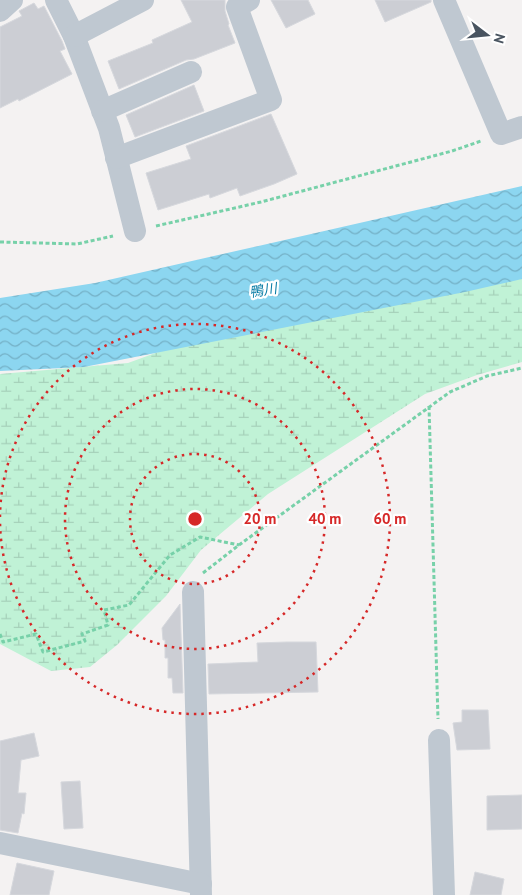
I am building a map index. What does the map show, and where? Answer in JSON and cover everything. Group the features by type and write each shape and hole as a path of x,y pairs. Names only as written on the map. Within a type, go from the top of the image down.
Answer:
{"street":[{"path":"0,11 12,0"},
{"path":"56,0 74,36 108,128 135,231"},
{"path":"74,36 143,0"},
{"path":"116,158 271,100 237,7 249,0"},
{"path":"444,0 511,131"},
{"path":"102,111 191,72"},
{"path":"0,843 201,890 193,592"},
{"path":"439,740 444,895"}],"path":[{"path":"0,242 77,244 270,200 452,152 511,131"},
{"path":"193,592 195,579 239,545 379,445 429,406 450,392 487,376 522,368"},
{"path":"429,406 439,740"},
{"path":"0,634 3,642 36,634 43,652 84,641 82,634 108,626 104,610 129,605 170,555 200,537 239,545"}],"green space":[{"path":"522,269 522,362 477,375 425,394 268,494 201,550 166,596 117,645 90,667 51,671 0,644 0,374 128,363 202,336"}],"water":[{"name":"鴨川","path":"522,186 522,279 465,292 84,367 0,371 0,298 95,283"}],"building":[{"path":"181,0 225,0 228,25 235,43 194,59 186,60 119,89 108,61 153,43 152,40 192,22"},
{"path":"271,0 308,0 315,14 286,28"},
{"path":"375,0 431,0 431,2 385,22"},
{"path":"34,3 38,9 44,6 62,41 65,49 60,51 72,74 19,101 18,99 0,108 0,27 22,16 19,11"},
{"path":"194,85 204,111 135,137 126,115"},
{"path":"271,114 297,174 240,196 237,188 210,198 209,194 158,210 146,173 191,159 186,146"},
{"path":"180,604 183,693 173,693 172,678 168,678 168,658 165,658 165,640 163,640 162,628"},
{"path":"316,642 318,692 209,694 208,664 258,662 257,643"},
{"path":"462,710 488,710 490,749 457,750 453,723 462,722"},
{"path":"34,733 39,756 21,760 18,793 26,793 24,814 22,813 18,833 0,830 0,741"},
{"path":"80,781 83,828 64,829 61,782"},
{"path":"522,795 522,829 487,830 487,796"},
{"path":"17,863 54,871 49,895 10,895"},
{"path":"475,872 504,879 501,895 470,895"}]}
